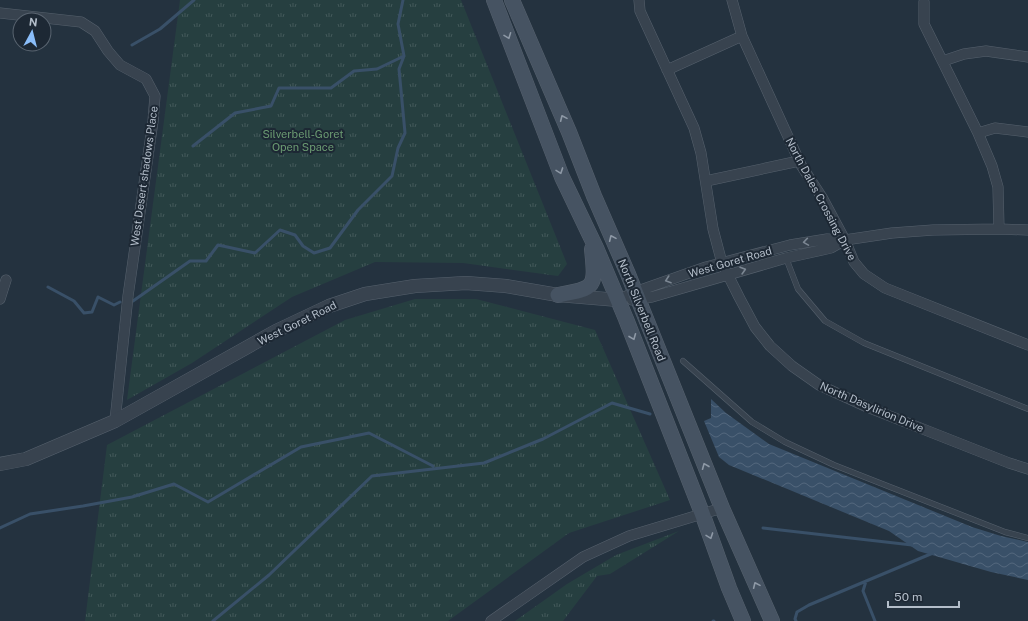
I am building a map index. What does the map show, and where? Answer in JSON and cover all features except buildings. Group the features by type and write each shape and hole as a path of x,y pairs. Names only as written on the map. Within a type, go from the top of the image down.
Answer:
{"main road":[{"name":"North Silverbell Road","path":"494,0 562,177 591,236 618,300 743,621"},
{"name":"North Silverbell Road","path":"512,0 637,296 722,508 772,621"},
{"path":"558,294 581,290 588,287 594,278 591,236"}],"street":[{"name":"North Dasylirion Drive","path":"639,0 640,11 694,128 701,153 713,230 722,263 755,326 770,346 792,366 819,385 867,407 1009,463 1028,469"},
{"name":"North Dales Crossing Drive","path":"732,0 742,36 799,161 823,199 845,240 854,262 864,274 885,288 1028,345"},
{"path":"924,2 924,24 978,133 992,166 998,187 999,229"},
{"name":"West Desert shadows Place","path":"0,13 81,22 95,31 108,51 120,65 146,79 155,96 153,120 128,296 116,421"},
{"path":"667,70 742,36"},
{"path":"943,61 964,54 986,51 1028,57"},
{"path":"978,133 995,128 1028,132"},
{"path":"706,182 799,161"},
{"name":"West Goret Road","path":"0,464 26,459 116,421 276,331 328,306 365,294 416,286 466,283 506,286 558,294 618,300 637,296 722,263 790,245 827,239 845,240 933,230 1028,230"},
{"name":"West Goret Road","path":"637,296 652,297 727,274 786,258 831,248 845,240"},
{"path":"0,299 6,280"},
{"path":"491,621 583,557 629,536 722,508"}],"lane":[{"path":"786,258 798,289 825,321 864,343 1028,409"},
{"path":"683,361 752,422 785,442 834,465 1005,532 1028,538"}],"green space":[{"name":"Silverbell-Goret Open Space","path":"180,0 461,0 567,264 558,276 463,263 375,262 292,297 192,363 127,400"},
{"path":"415,299 476,299 595,330 670,500 569,533 448,621 85,621 107,445 345,320"},
{"path":"679,531 610,574 597,576 563,621 515,621 567,584 616,555"}],"water":[{"path":"711,399 726,413 769,444 972,527 1028,542 1028,580 991,572 918,551 889,531 729,465 719,457 704,421 711,418"}],"waterway":[{"path":"132,45 160,29 194,0"},
{"path":"133,301 190,261 206,261 218,245 255,253 280,230 295,235 303,246 314,253 330,248 358,210 392,176 398,148 405,133 399,69 404,56 398,24 403,0"},
{"path":"193,146 235,113 271,106 279,88 331,88 354,71 377,69 404,56"},
{"path":"48,287 74,301 84,313 92,312 98,297 114,305 120,302"},
{"path":"213,621 269,575 372,476 484,463 543,439 612,403 650,414"},
{"path":"0,528 30,514 132,497 174,484 208,502 301,447 369,433 433,466"},
{"path":"763,528 912,545"},
{"path":"796,621 795,619 797,612 809,605 933,553"},
{"path":"866,581 863,591 875,621"}]}
